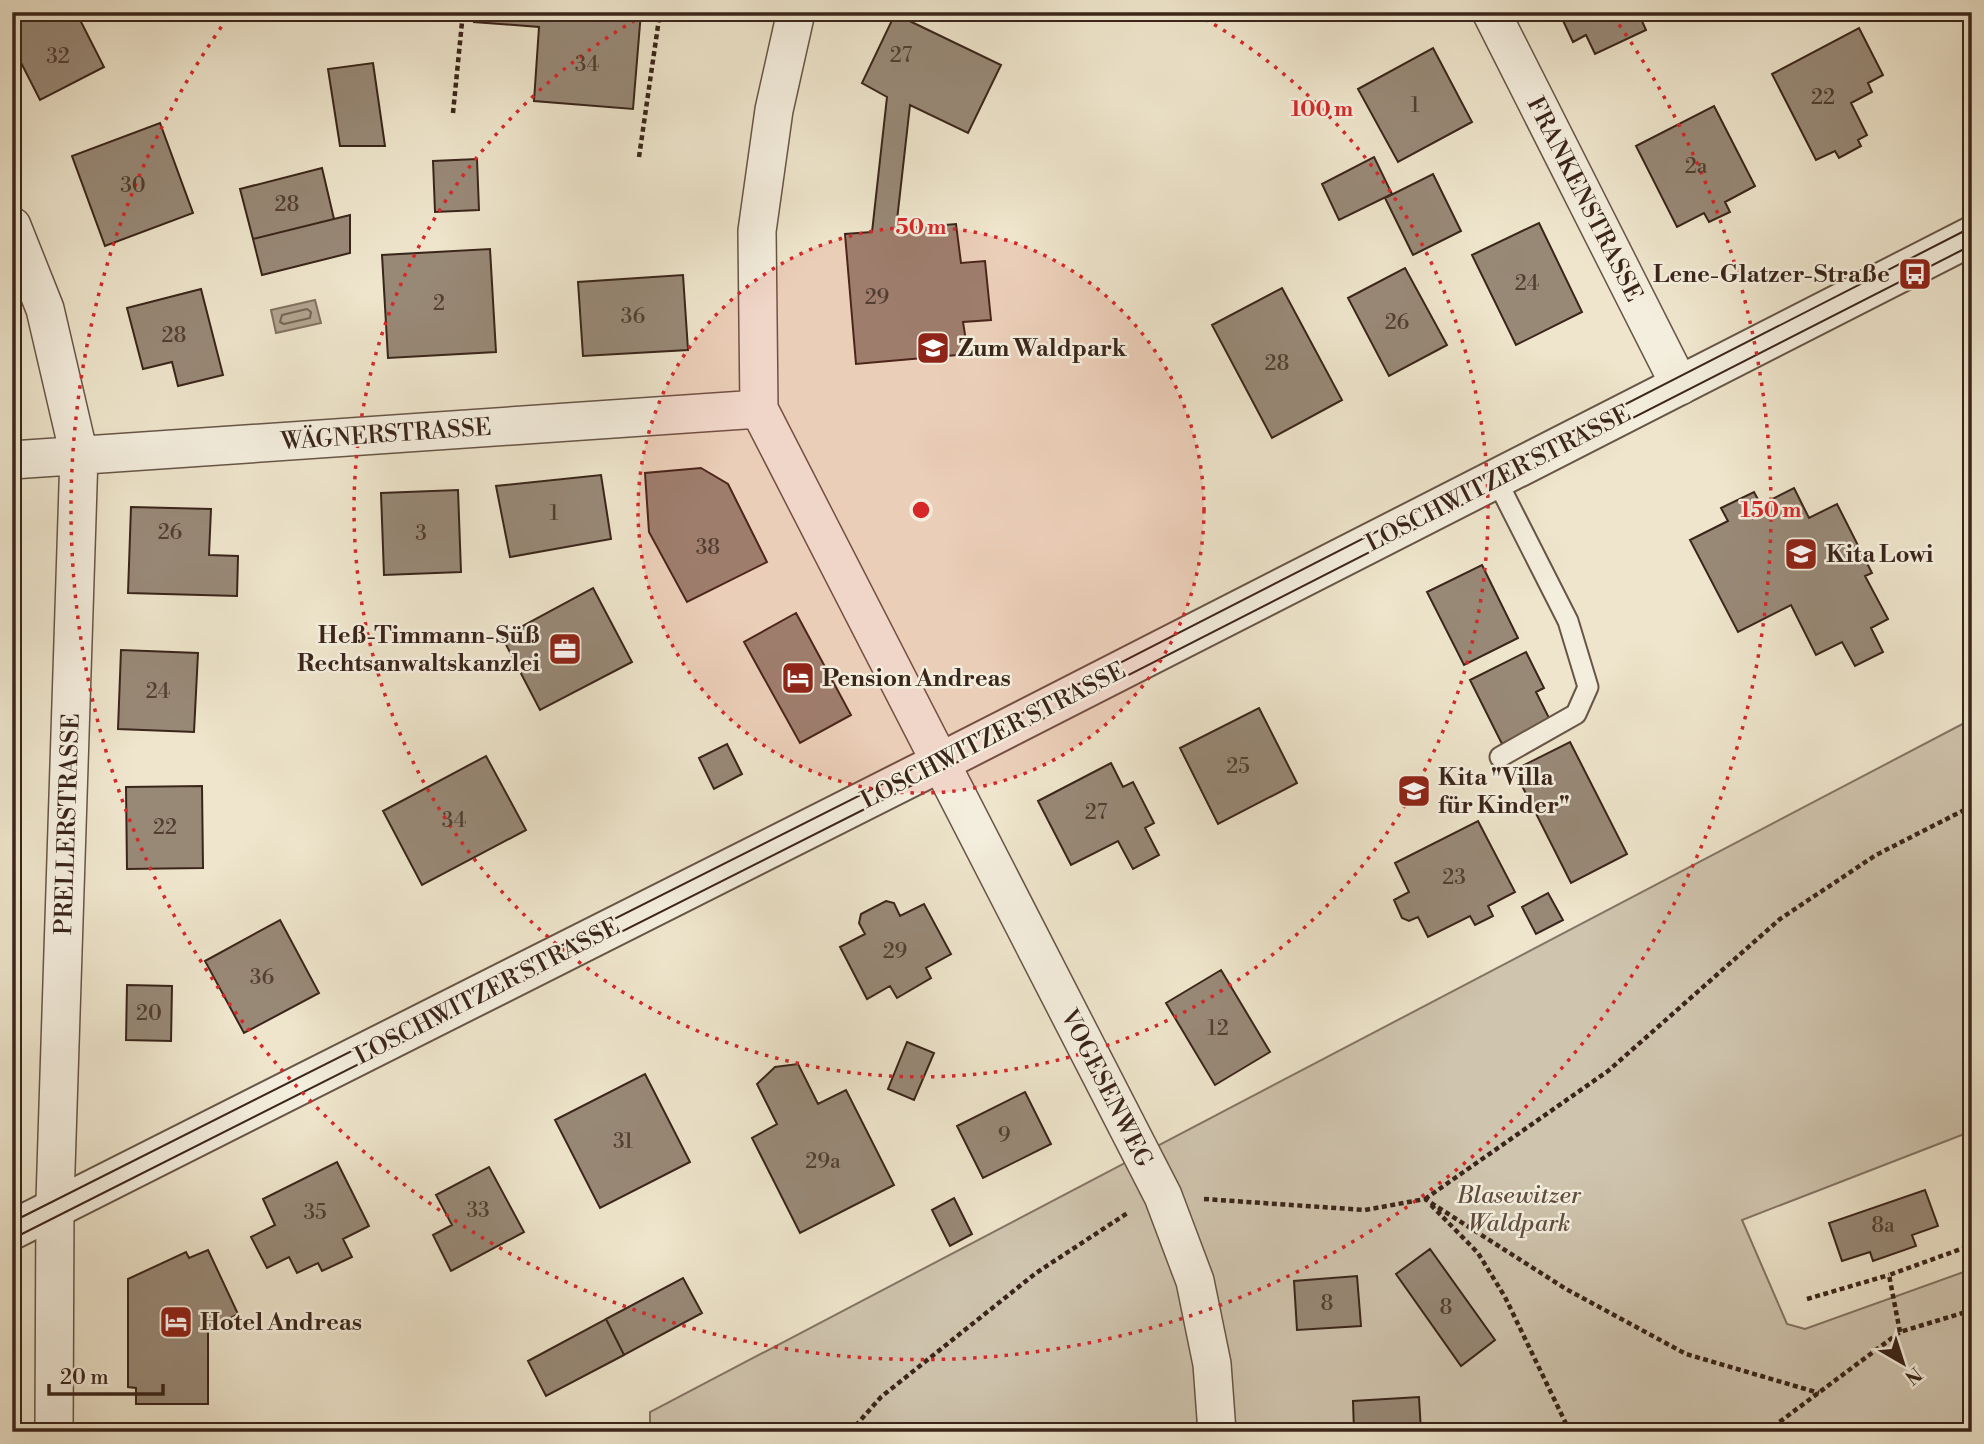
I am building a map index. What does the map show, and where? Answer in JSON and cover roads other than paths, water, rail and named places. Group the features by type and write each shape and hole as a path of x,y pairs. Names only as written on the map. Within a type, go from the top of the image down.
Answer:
{"street":[{"path":"759,409 757,231 774,110 796,12"},
{"name":"FRANKENSTRASSE","path":"1491,12 1679,386"},
{"name":"PRELLERSTRASSE","path":"12,226 45,309 79,455 55,1209 54,1432"},
{"name":"LOSCHWITZER STRASSE","path":"12,1230 941,762 1972,236"},
{"name":"WÄGNERSTRASSE","path":"12,460 759,409"},
{"name":"VOGESENWEG","path":"759,409 1163,1196 1195,1281 1212,1364 1217,1432"}],"lane":[{"path":"1496,479 1568,621 1588,687 1576,714 1500,757"}],"water":[{"path":"315,300 321,323 276,333 271,310"}],"tram line":[{"path":"12,1222 938,756 1972,227"},
{"path":"12,1239 944,769 1972,245"}],"place":[{"name":"Lene-Glatzer-Straße","path":"1915,274"},
{"name":"Zum Waldpark","path":"933,348"},
{"name":"Kita Lowi","path":"1801,554"},
{"name":"Heß-Timmann-Süß Rechtsanwaltskanzlei","path":"565,649"},
{"name":"Pension Andreas","path":"798,678"},
{"name":"Kita \"Villa für Kinder\"","path":"1414,791"},
{"name":"Hotel Andreas","path":"176,1322"}],"park label":[{"name":"Blasewitzer Waldpark","path":"1519,1209"}]}
